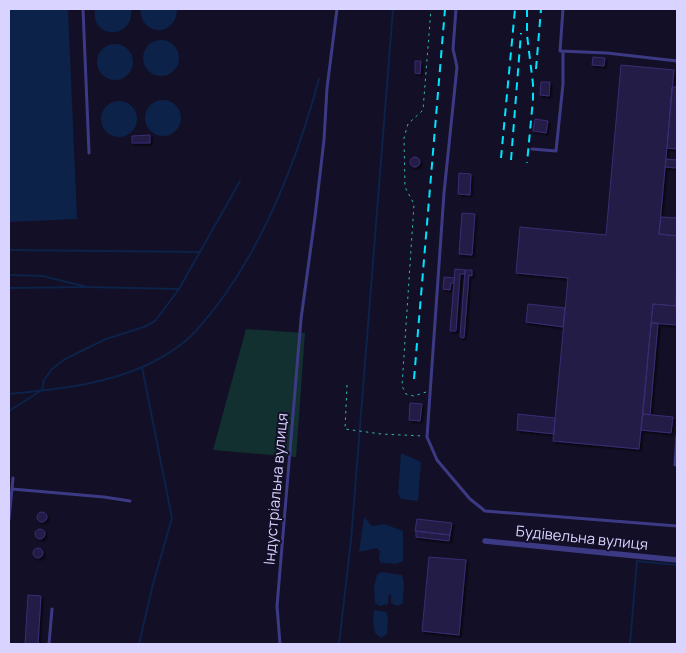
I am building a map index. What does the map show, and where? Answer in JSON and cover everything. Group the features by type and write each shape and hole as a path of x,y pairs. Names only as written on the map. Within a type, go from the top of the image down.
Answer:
{"street":[{"name":"Будівельна вулиця","path":"485,540 677,560"}],"lane":[{"path":"83,9 89,153"},
{"name":"Індустріальна вулиця","path":"280,644 277,606 300,335 316,217 327,88 337,9"},
{"path":"456,9 453,49 457,67 444,193 426,437 437,460 470,499 485,511 677,526"},
{"path":"532,149 556,151 563,84 563,51 560,51 563,9"},
{"path":"563,51 607,53 677,61"},
{"path":"675,465 677,436"},
{"path":"9,519 13,478"},
{"path":"12,489 130,501"},
{"path":"49,644 52,609"}],"path":[{"path":"429,391 414,396 406,394 402,386 414,204 405,187 404,138 408,124 423,110 431,9"},
{"path":"347,385 345,429 426,437"}],"green space":[{"path":"246,329 305,333 296,457 213,450"}],"water":[{"path":"9,9 68,9 77,219 9,222"},
{"path":"95,9 131,9 130,19 120,31 105,31 95,19"},
{"path":"140,9 177,9 171,25 166,29 159,30 152,29 146,25"},
{"path":"161,40 168,41 174,45 178,51 178,65 174,71 168,75 161,76 154,75 148,71 144,65 143,58 144,51 148,45 154,41"},
{"path":"115,44 122,45 128,49 132,55 132,69 128,75 122,79 115,80 108,79 102,75 98,69 97,62 98,55 102,49 108,45"},
{"path":"163,100 170,101 176,105 180,111 180,125 176,131 170,135 163,136 156,135 150,131 146,125 145,118 146,111 150,105 156,101"},
{"path":"119,101 126,102 132,106 136,112 136,126 132,132 126,136 119,137 112,136 106,132 102,126 101,119 102,112 106,106 112,102"},
{"path":"401,453 421,462 418,501 401,499 398,493"},
{"path":"364,517 372,526 384,524 403,531 403,561 396,564 381,563 379,559 380,551 377,548 359,552"},
{"path":"381,572 402,575 404,583 403,603 398,606 391,603 391,594 389,594 388,604 379,606 375,603 374,587 377,575"},
{"path":"374,610 386,612 388,617 387,634 381,638 375,633"}],"building":[{"path":"593,57 605,58 604,66 592,65"},
{"path":"415,61 421,61 420,74 415,73"},
{"path":"621,65 674,70 659,234 677,236 676,306 653,304 639,449 553,441 568,278 516,273 520,227 606,235"},
{"path":"541,82 550,82 549,96 540,95"},
{"path":"672,87 677,87 677,149 667,148"},
{"path":"535,119 548,121 546,133 533,131"},
{"path":"150,135 150,143 132,143 132,136"},
{"path":"413,157 417,157 420,162 419,166 413,167 410,164 410,160"},
{"path":"666,159 677,160 677,168 665,167"},
{"path":"459,173 471,174 470,195 458,194"},
{"path":"462,213 475,214 472,255 459,254"},
{"path":"661,217 677,218 677,236 659,234"},
{"path":"455,269 465,270 465,274 460,274 456,331 450,331"},
{"path":"465,270 472,270 472,276 469,275 464,338 460,337"},
{"path":"444,277 455,278 454,283 451,283 450,290 443,289"},
{"path":"528,304 565,308 563,327 526,322"},
{"path":"653,304 677,306 677,325 651,323"},
{"path":"651,323 658,323 650,415 643,414"},
{"path":"410,403 422,404 420,421 409,420"},
{"path":"518,414 555,418 554,434 517,430"},
{"path":"643,414 673,417 671,433 641,430"},
{"path":"42,512 47,517 42,522 37,517"},
{"path":"417,519 452,523 450,535 415,531"},
{"path":"40,529 45,534 40,539 35,534"},
{"path":"416,531 450,535 449,541 416,537"},
{"path":"38,548 43,553 38,558 33,553"},
{"path":"429,557 466,560 459,635 422,631"},
{"path":"28,595 41,596 38,644 25,644"}],"waterway":[{"path":"339,644 351,540 393,9"},
{"path":"9,394 80,385 115,377 161,358 195,332 237,276 271,213 286,180 319,79"},
{"path":"9,275 43,276 87,287 179,289 240,181"},
{"path":"9,250 200,252"},
{"path":"9,288 85,287"},
{"path":"9,411 42,390 44,380 52,369 65,359 106,339 144,327 155,321 179,289"},
{"path":"139,644 153,584 172,518 142,367"},
{"path":"630,644 637,561 677,565"}],"railway":[{"path":"414,379 445,9"},
{"path":"501,158 515,9"},
{"path":"527,9 527,35 533,84 527,163"},
{"path":"536,69 541,9"},
{"path":"511,160 521,33"}]}
